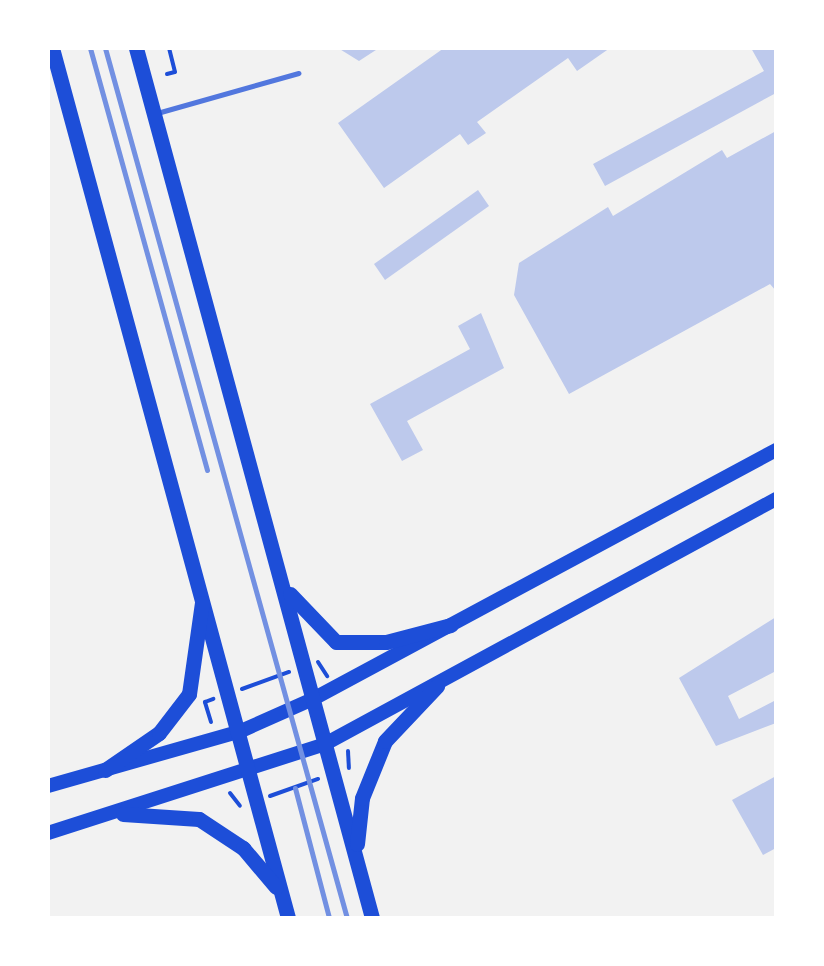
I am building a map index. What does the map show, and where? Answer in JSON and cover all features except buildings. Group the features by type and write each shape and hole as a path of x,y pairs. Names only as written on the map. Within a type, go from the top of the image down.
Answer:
{"main road":[{"path":"52,48 203,584 288,918"},
{"path":"136,48 372,918"},
{"path":"48,786 240,730 313,700 776,450"},
{"path":"48,833 252,774 325,744 776,499"},
{"path":"279,574 309,624 336,642 386,642 451,625"},
{"path":"105,770 159,733 190,694 203,584"},
{"path":"358,868 356,826 371,771 407,712 436,686"},
{"path":"123,814 199,819 243,848 282,896"}],"lane":[{"path":"154,114 298,73"}],"path":[{"path":"167,74 176,72 168,48"},
{"path":"242,689 291,672"},
{"path":"211,722 204,702 218,697"},
{"path":"342,770 353,767 348,752"},
{"path":"266,797 327,776"},
{"path":"228,820 234,808 230,793"},
{"path":"234,808 244,805"}],"railway":[{"path":"90,48 207,470"},
{"path":"105,48 347,918"},
{"path":"295,788 329,918"}]}
